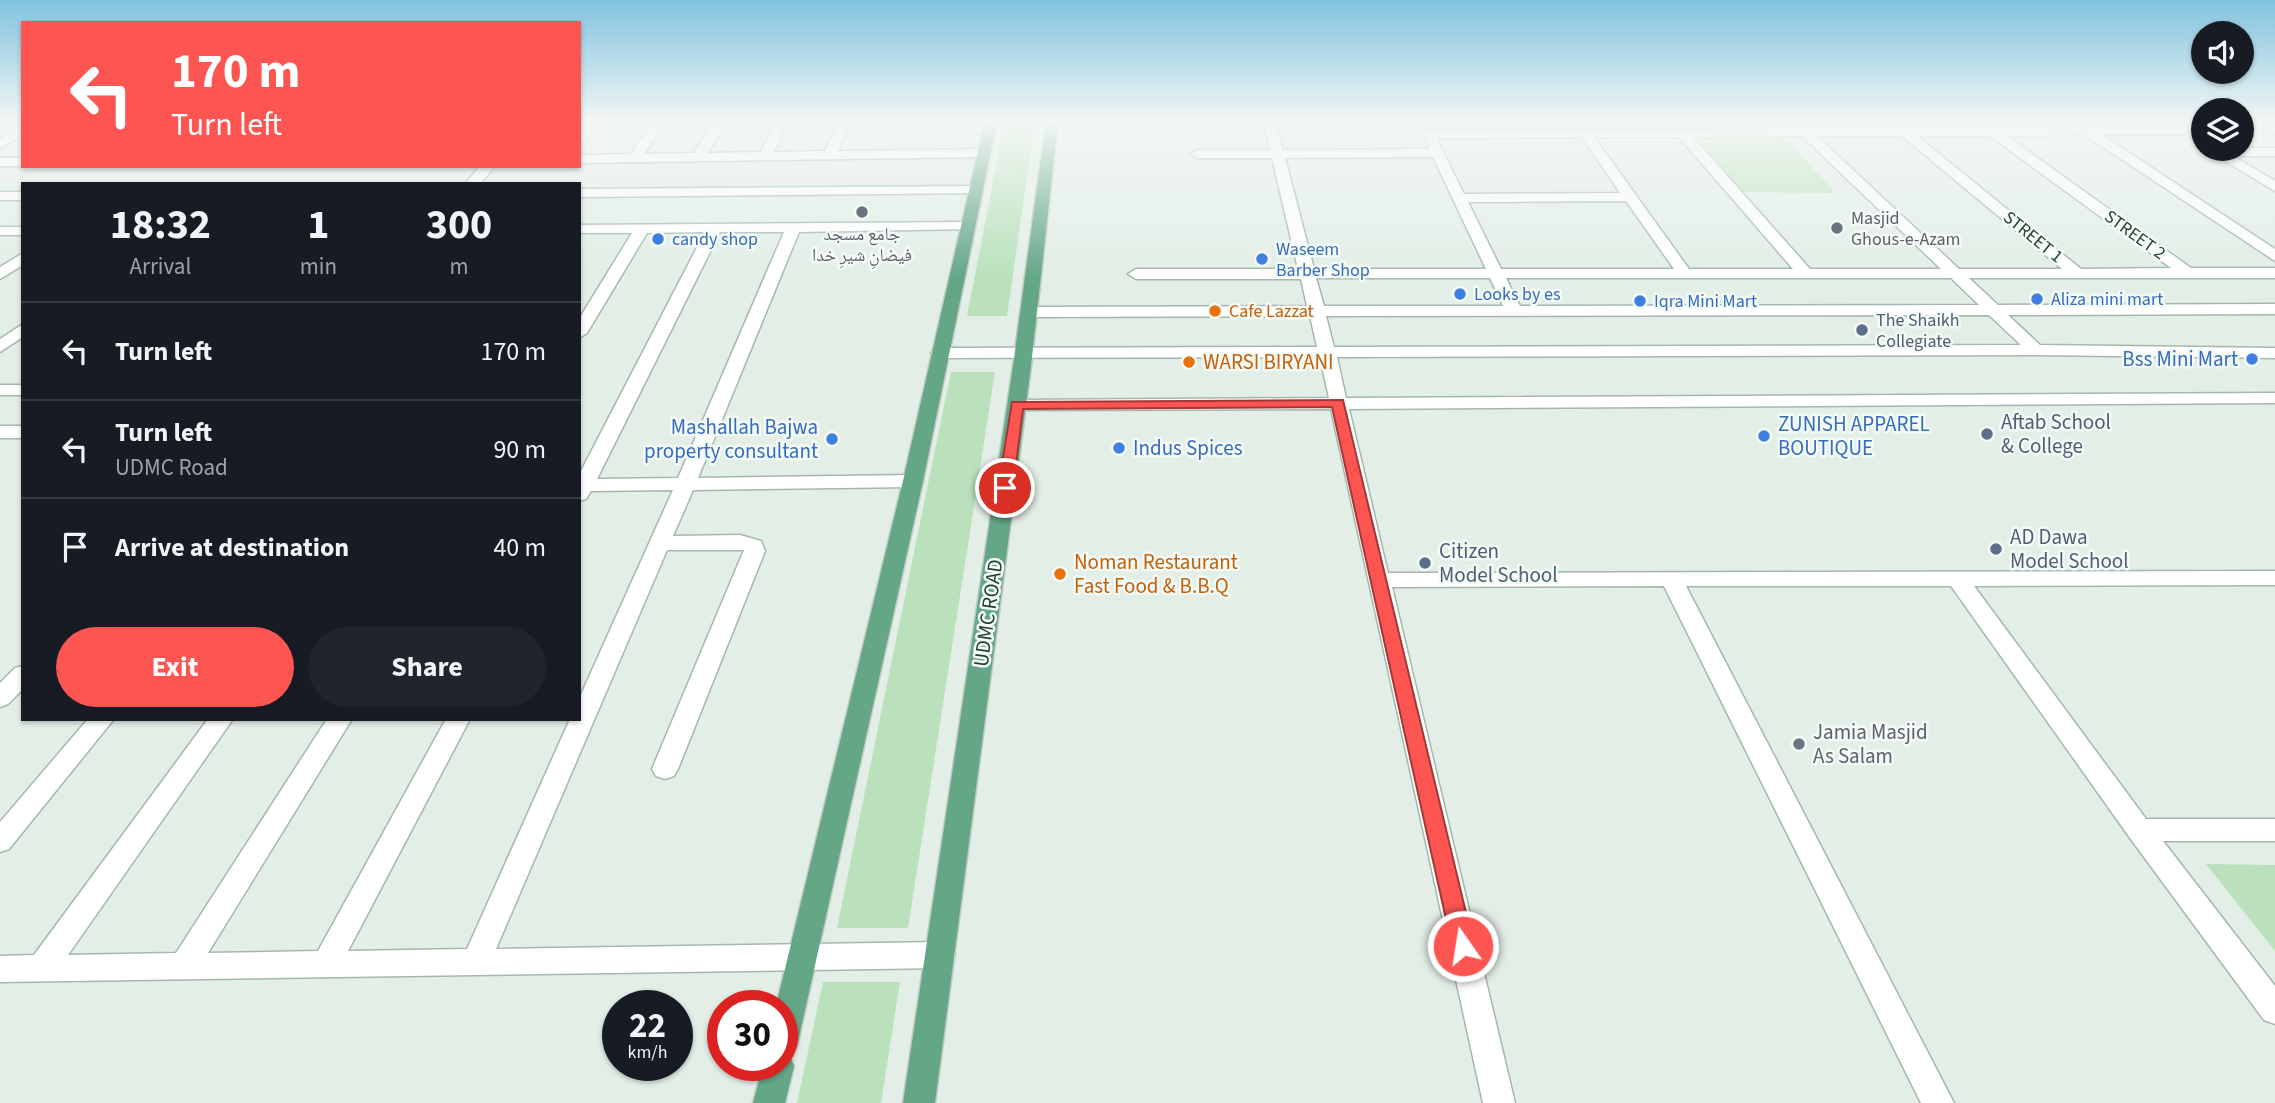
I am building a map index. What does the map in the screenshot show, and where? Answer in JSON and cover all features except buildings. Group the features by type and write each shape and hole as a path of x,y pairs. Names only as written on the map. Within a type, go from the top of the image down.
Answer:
{"main road":[{"path":"795,990 913,481 979,172"},
{"name":"UDMC ROAD","path":"919,1103 1017,405 1046,172"},
{"path":"769,1103 774,1081"}],"street":[{"path":"1282,172 1327,352 1499,1103"},
{"path":"1447,172 1514,311"},
{"path":"1613,172 1685,274"},
{"path":"1717,172 1806,274"},
{"path":"1848,172 2036,350"},
{"name":"STREET 1","path":"1954,172 2077,273"},
{"name":"STREET 2","path":"2050,172 2187,273"},
{"path":"2149,172 2275,256"},
{"path":"2251,172 2275,187"},
{"path":"581,193 974,190"},
{"path":"0,196 21,196"},
{"path":"1459,198 1630,197"},
{"path":"581,229 967,226"},
{"path":"475,963 686,484 793,228"},
{"path":"581,330 642,229"},
{"path":"715,229 581,488 913,481"},
{"path":"0,231 21,231"},
{"path":"0,274 21,259"},
{"path":"1136,274 2275,273"},
{"path":"1029,312 2275,309"},
{"path":"0,348 21,331"},
{"path":"0,348 21,350"},
{"path":"940,353 2036,350 2275,353"},
{"path":"0,390 21,390"},
{"path":"1017,405 2275,398"},
{"path":"0,432 21,432"},
{"path":"660,543 740,542 754,546 755,551 665,769"},
{"path":"1957,578 2139,830 2275,1010"},
{"path":"1380,580 2275,578"},
{"path":"1671,579 1938,1103"},
{"path":"0,698 21,676"},
{"path":"0,841 100,721"},
{"path":"41,969 220,721"},
{"path":"184,967 339,721"},
{"path":"326,964 457,721"},
{"path":"2139,830 2275,830"},
{"path":"0,969 941,955"}],"green space":[{"path":"995,172 1028,172 1007,316 967,316"},
{"path":"1726,172 1817,172 1835,193 1743,192"},
{"path":"951,372 995,372 908,928 837,928"},
{"path":"2206,864 2275,865 2275,951"},
{"path":"823,982 900,982 881,1103 797,1103"}],"place":[{"name":"جامع مسجد فیضانِ شیرِ خدا","path":"862,212"},
{"name":"Masjid Ghous-e-Azam","path":"1837,228"},
{"name":"candy shop","path":"658,239"},
{"name":"Waseem Barber Shop","path":"1262,259"},
{"name":"Looks by es","path":"1460,294"},
{"name":"Aliza mini mart","path":"2037,299"},
{"name":"Iqra Mini Mart","path":"1640,301"},
{"name":"Cafe Lazzat","path":"1215,311"},
{"name":"The Shaikh Collegiate","path":"1862,330"},
{"name":"Bss Mini Mart","path":"2252,359"},
{"name":"WARSI BIRYANI","path":"1189,362"},
{"name":"Aftab School & College","path":"1987,434"},
{"name":"ZUNISH APPAREL BOUTIQUE","path":"1764,436"},
{"name":"Mashallah Bajwa property consultant","path":"832,439"},
{"name":"Indus Spices","path":"1119,448"},
{"name":"AD Dawa Model School","path":"1996,549"},
{"name":"Citizen Model School","path":"1425,563"},
{"name":"Noman Restaurant Fast Food & B.B.Q","path":"1060,574"},
{"name":"Jamia Masjid As Salam","path":"1799,744"}],"route":[{"path":"1005,488 1017,405 1338,403 1463,946"}]}
